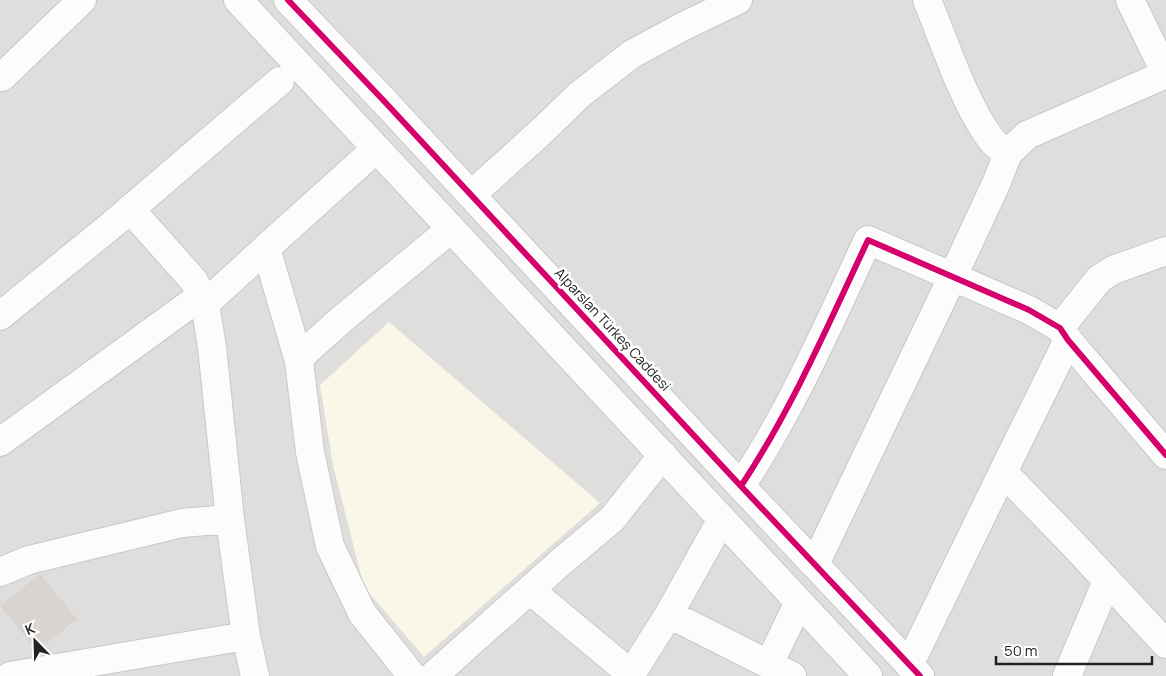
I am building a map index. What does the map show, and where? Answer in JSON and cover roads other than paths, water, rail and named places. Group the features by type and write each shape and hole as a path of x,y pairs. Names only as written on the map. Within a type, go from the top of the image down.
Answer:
{"street":[{"path":"2,77 82,0"},
{"path":"238,0 868,676"},
{"name":"Alparslan Türkeş Caddesi","path":"288,0 915,670"},
{"path":"471,195 544,130 579,95 691,10 738,0"},
{"path":"927,0 970,105 990,138 997,146 1008,153"},
{"path":"815,564 954,276 1008,153 1027,135 1166,74 1130,0"},
{"path":"0,316 130,209 280,81"},
{"path":"0,442 203,300 266,248 376,149"},
{"path":"130,209 194,281 203,300 214,366 230,519 246,636 255,676"},
{"path":"299,360 342,319 440,238"},
{"path":"741,486 756,464 805,372 868,240 1029,310 1064,334 1166,455"},
{"path":"266,248 299,360 310,452 330,546 362,613 412,676"},
{"path":"915,670 1064,334 1099,279 1113,270 1166,251"},
{"path":"445,673 530,590 612,519 662,455"},
{"path":"1003,472 1166,644"},
{"path":"0,572 29,560 182,523 230,519"},
{"path":"530,590 631,675 669,614 722,519"},
{"path":"1067,676 1107,581"},
{"path":"669,614 781,670 799,602"},
{"path":"10,676 246,636"}]}
